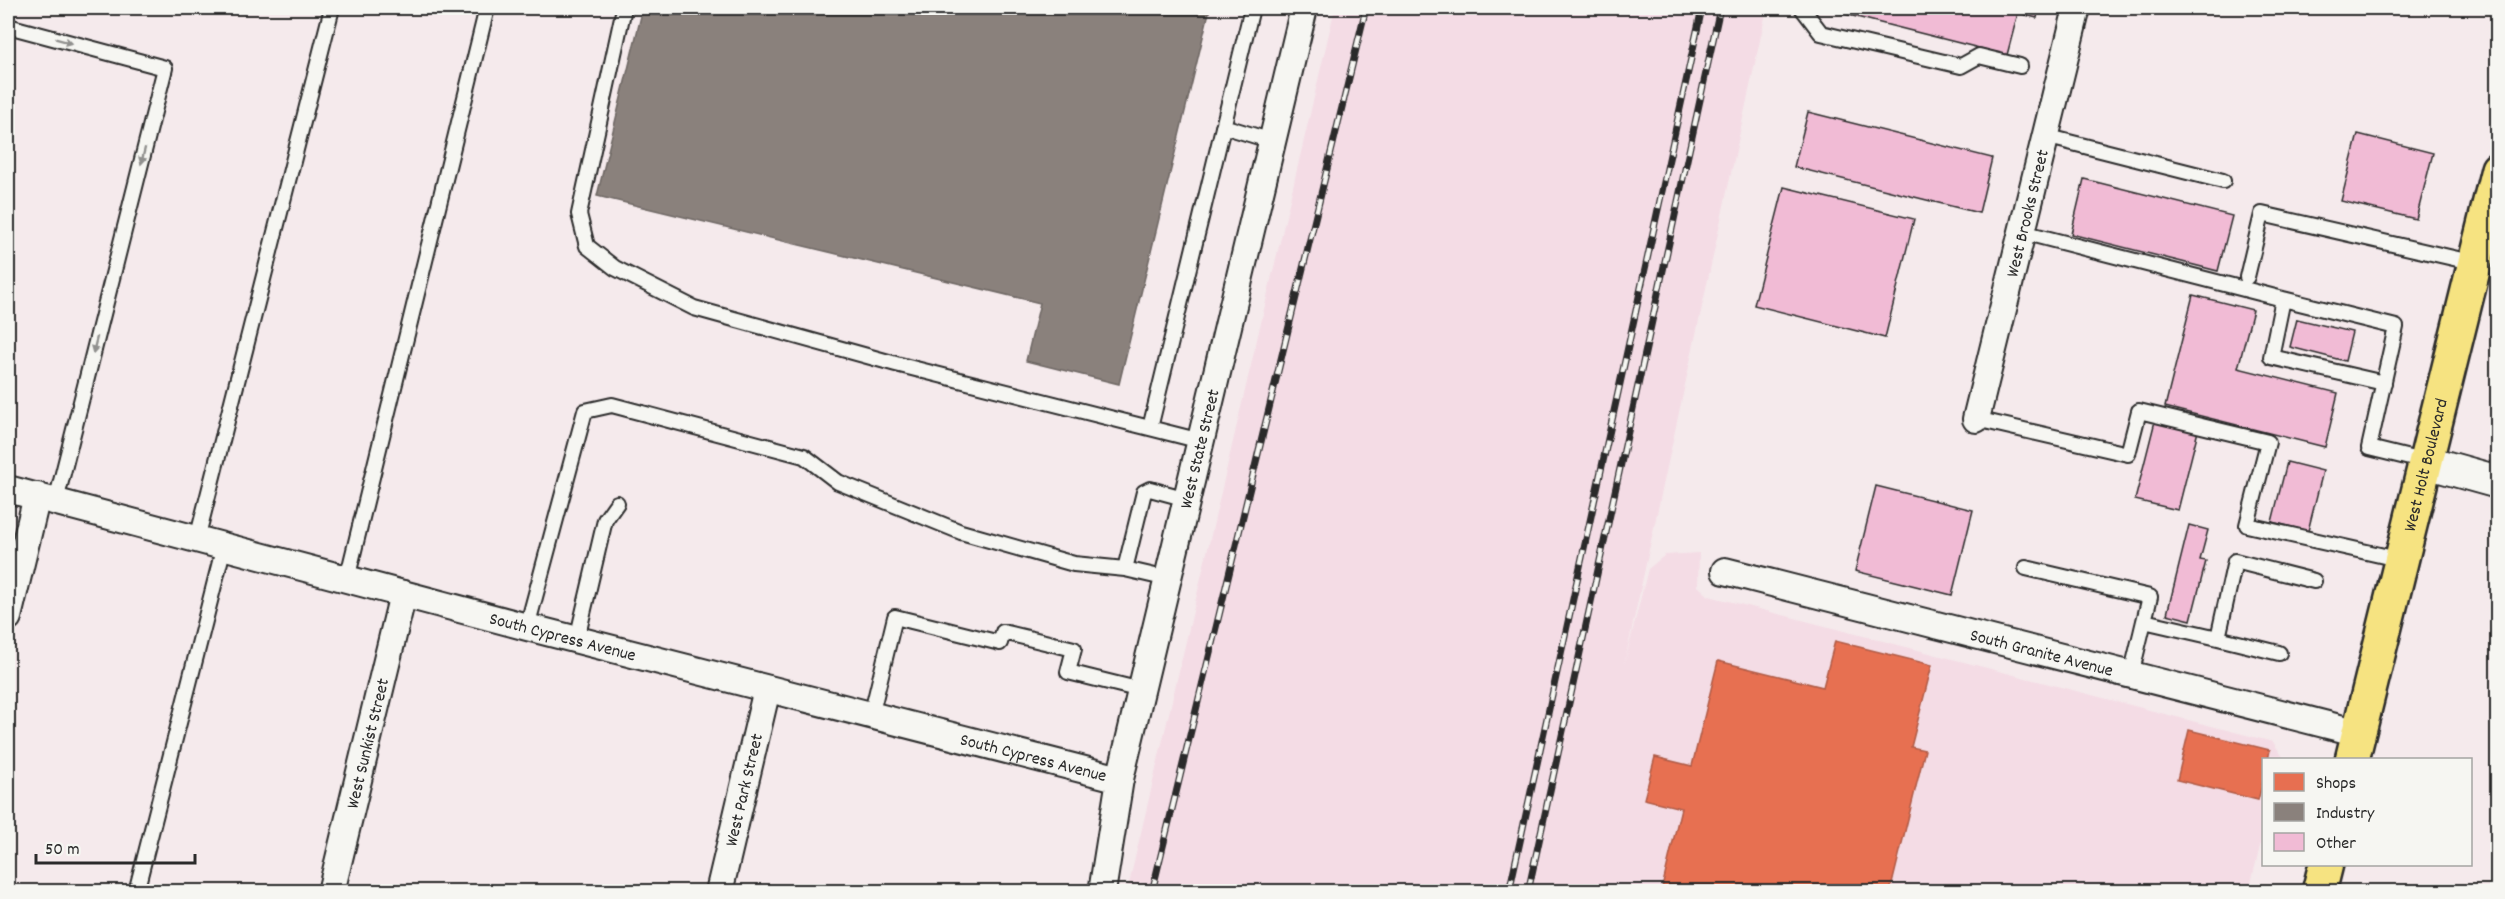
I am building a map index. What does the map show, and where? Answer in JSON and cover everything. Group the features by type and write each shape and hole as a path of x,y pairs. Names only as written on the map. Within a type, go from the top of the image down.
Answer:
{"main road":[{"name":"West Holt Boulevard","path":"2356,746 2498,169"},
{"path":"2319,891 2325,866"}],"street":[{"name":"West State Street","path":"1102,891 1120,779 1304,8"},
{"name":"West Brooks Street","path":"1976,419 2077,8"},
{"path":"2426,462 2498,482"},
{"name":"South Cypress Avenue","path":"8,489 527,627 1120,779"},
{"path":"8,617 47,499"},
{"name":"South Granite Avenue","path":"1725,571 2131,675 2356,746"},
{"name":"West Sunkist Street","path":"331,891 403,594"},
{"name":"West Park Street","path":"719,891 767,689"}],"lane":[{"path":"197,539 332,8"},
{"path":"347,579 487,8"},
{"path":"624,8 579,214 587,246 615,268 694,308 896,364 1201,441"},
{"path":"1150,428 1252,8"},
{"path":"1802,8 1821,33 1961,66 1979,56 2020,66"},
{"path":"8,26 165,68 47,499"},
{"path":"1223,126 1272,141"},
{"path":"2046,136 2223,181"},
{"path":"2247,277 2262,214 2475,263"},
{"path":"2022,232 2396,327 2369,448 2426,462"},
{"path":"2283,299 2271,357 2384,383"},
{"path":"527,627 585,411 612,405 804,456 838,482 961,532 1074,564 1125,569 1168,579"},
{"path":"1976,419 2128,454 2139,411 2268,442 2247,525 2402,560"},
{"path":"1125,569 1144,492 1150,489 1187,499"},
{"path":"577,639 605,520 617,503"},
{"path":"136,891 224,546"},
{"path":"2218,639 2235,561 2314,580"},
{"path":"2026,568 2150,597 2131,675"},
{"path":"872,716 895,617 1000,643 1003,632 1074,650 1068,672 1141,690"},
{"path":"2144,621 2279,652"}],"shaded area":[{"path":"1335,8 1767,8 1624,665 1648,569 1665,555 1699,553 1698,586 1709,596 2273,742 2283,757 2262,758 2262,838 2249,891 1127,892"}],"building: Shops":[{"path":"1835,641 1932,665 1911,747 1925,750 1890,892 1661,892 1681,808 1644,799 1655,757 1692,766 1718,661 1823,687"},
{"path":"2189,730 2270,750 2268,758 2262,758 2262,785 2258,800 2177,780"}],"building: Industry":[{"path":"643,8 1210,8 1119,384 1026,361 1040,303 597,196"}],"building: Other":[{"path":"1821,8 2039,8 2037,18 2018,13 2007,55"},
{"path":"1808,112 1992,158 1979,213 1794,167"},
{"path":"2358,134 2433,153 2416,219 2341,201"},
{"path":"2084,179 2232,216 2218,271 2071,234"},
{"path":"1784,187 1914,219 1885,338 1754,305"},
{"path":"2193,295 2253,310 2238,368 2338,393 2325,447 2165,407"},
{"path":"2297,319 2352,332 2345,361 2290,347"},
{"path":"2155,421 2198,431 2178,510 2135,500"},
{"path":"2287,462 2323,471 2308,531 2272,522"},
{"path":"1876,486 1973,510 1952,595 1855,571"},
{"path":"2189,525 2208,530 2200,560 2206,561 2191,620 2167,614"}],"railway":[{"path":"1152,892 1366,8"},
{"path":"1509,892 1702,8"},
{"path":"1528,892 1720,8"}]}
